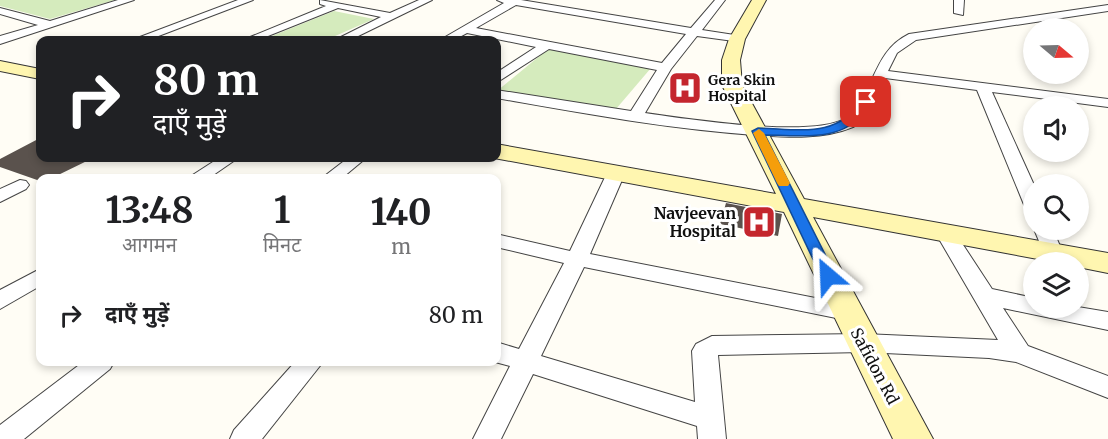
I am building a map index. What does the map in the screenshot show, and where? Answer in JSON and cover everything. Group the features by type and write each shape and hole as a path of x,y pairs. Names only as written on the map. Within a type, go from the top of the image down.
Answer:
{"street":[{"path":"0,40 129,0"},
{"path":"149,36 248,0"},
{"path":"313,0 389,16"},
{"path":"349,36 427,0"},
{"path":"502,0 598,12 737,39"},
{"path":"636,115 665,68 720,0"},
{"name":"Safidon Rd","path":"759,0 737,39 731,60 732,85 758,131 846,312 913,439"},
{"path":"959,0 959,13"},
{"path":"453,36 514,2"},
{"path":"1072,2 1107,8"},
{"path":"259,36 337,5"},
{"path":"501,95 758,131 816,132 836,129 858,116 891,53 900,44 913,37 1107,8"},
{"path":"0,10 49,24"},
{"path":"465,29 501,36"},
{"path":"501,36 665,68"},
{"path":"501,75 547,45"},
{"path":"0,57 36,63"},
{"path":"0,66 36,73"},
{"path":"882,74 1108,103"},
{"path":"983,87 1023,181"},
{"path":"501,141 790,195 945,232 1048,241 1108,263"},
{"path":"501,153 616,173 790,195"},
{"path":"204,174 223,162"},
{"path":"336,174 353,162"},
{"path":"487,439 527,363 616,173"},
{"path":"0,196 20,185"},
{"path":"945,232 1019,353"},
{"path":"501,241 577,259 846,312"},
{"path":"0,301 36,278"},
{"path":"985,296 1023,304"},
{"path":"1089,317 1108,321"},
{"path":"501,354 710,428 705,351 711,346 864,344 989,348 1019,353 1108,387"},
{"path":"3,438 96,366"},
{"path":"243,439 307,366"}],"green space":[{"path":"0,0 115,0 50,19 0,6"},
{"path":"334,11 374,19 335,36 272,36"},
{"path":"548,49 651,68 616,109 501,92 501,88"}],"building":[{"path":"36,140 36,162 85,162 60,174 36,174 36,180 0,167 0,159"},
{"path":"726,203 782,214 778,236 720,224"}],"slow traffic":[{"path":"759,133 784,183"}],"place":[{"name":"Gera Skin Hospital","path":"685,88"},
{"name":"Navjeevan Hospital","path":"759,222"}],"route":[{"path":"828,276 758,131 816,132 836,129 858,116 866,102"}]}
